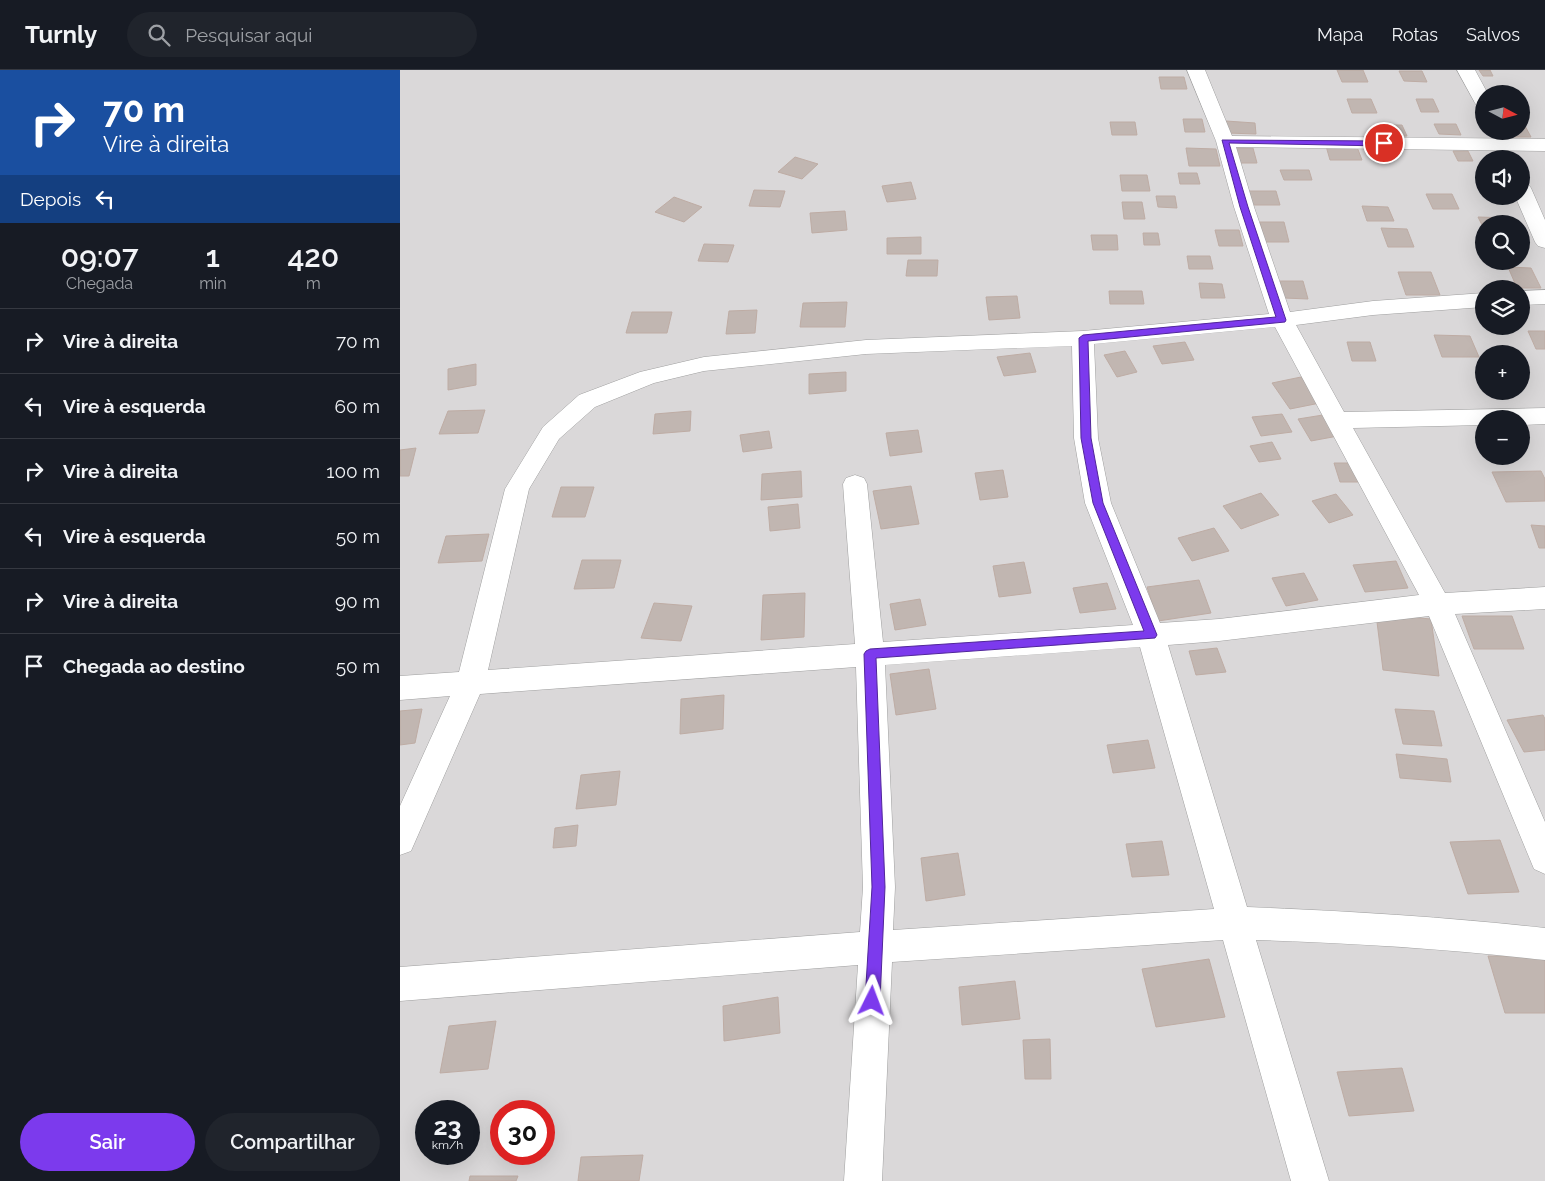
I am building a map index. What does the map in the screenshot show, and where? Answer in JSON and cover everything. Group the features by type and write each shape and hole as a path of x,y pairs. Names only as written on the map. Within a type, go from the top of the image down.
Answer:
{"street":[{"path":"1466,70 1475,86"},
{"path":"1202,71 1244,207 1282,320 1438,605 1545,859"},
{"path":"1225,141 1545,145"},
{"path":"1529,205 1545,242"},
{"path":"1530,297 1545,296"},
{"path":"400,841 471,682 517,489 551,433 587,401 648,377 704,364 866,347 1083,338 1282,320 1373,308 1475,301"},
{"path":"1083,338 1086,438 1098,503 1151,635 1310,1181"},
{"path":"1336,420 1545,416"},
{"path":"855,484 870,654 879,887 863,1181"},
{"path":"400,688 1219,630 1438,605 1500,599 1545,598"},
{"path":"400,984 876,947 1236,923 1370,928 1456,934 1545,944"}],"shaded area":[{"path":"400,70 1545,70 1545,1181 400,1181"}],"building":[{"path":"1337,70 1363,70 1368,82 1342,82"},
{"path":"1479,70 1490,70 1493,76 1483,76"},
{"path":"1399,71 1422,71 1427,82 1404,81"},
{"path":"1159,77 1184,77 1187,89 1161,89"},
{"path":"1347,99 1371,99 1377,113 1352,113"},
{"path":"1416,99 1433,99 1439,112 1421,112"},
{"path":"1183,119 1202,119 1205,132 1185,132"},
{"path":"1226,121 1255,123 1256,134 1227,133"},
{"path":"1110,122 1135,122 1137,135 1112,135"},
{"path":"1434,124 1456,124 1461,135 1439,134"},
{"path":"1376,125 1402,125 1407,136 1380,136"},
{"path":"1326,146 1357,147 1362,160 1330,160"},
{"path":"1186,148 1216,149 1220,166 1189,166"},
{"path":"1232,148 1253,148 1257,163 1235,163"},
{"path":"1453,151 1468,151 1473,161 1458,161"},
{"path":"795,157 818,164 802,179 778,172"},
{"path":"1280,170 1309,170 1312,180 1284,180"},
{"path":"1178,173 1197,173 1200,184 1180,184"},
{"path":"1120,175 1147,175 1150,191 1122,191"},
{"path":"911,182 916,199 887,202 882,186"},
{"path":"754,190 785,191 780,207 749,206"},
{"path":"1249,191 1276,191 1280,205 1252,205"},
{"path":"1426,194 1452,194 1459,209 1433,209"},
{"path":"1156,196 1175,196 1177,208 1158,207"},
{"path":"674,197 702,207 684,222 655,212"},
{"path":"1122,202 1142,202 1145,219 1124,219"},
{"path":"1362,206 1388,207 1394,221 1367,221"},
{"path":"845,211 847,230 812,233 810,213"},
{"path":"1260,222 1284,222 1289,242 1265,242"},
{"path":"1381,228 1407,229 1414,247 1388,247"},
{"path":"1215,230 1239,230 1243,246 1219,246"},
{"path":"1143,233 1158,233 1160,245 1144,245"},
{"path":"1091,235 1117,235 1118,250 1093,250"},
{"path":"921,237 921,254 887,254 887,238"},
{"path":"704,244 734,245 728,262 698,261"},
{"path":"1187,256 1210,256 1213,269 1189,269"},
{"path":"908,260 938,260 937,276 906,276"},
{"path":"1531,268 1541,288 1530,288 1530,280 1514,280 1509,270 1530,270"},
{"path":"1398,272 1431,272 1440,295 1406,295"},
{"path":"1280,281 1303,281 1308,299 1284,298"},
{"path":"1199,283 1222,284 1225,298 1201,298"},
{"path":"1109,291 1142,291 1144,304 1110,304"},
{"path":"1017,296 1020,318 989,320 986,297"},
{"path":"847,302 845,327 800,327 803,303"},
{"path":"757,310 755,333 726,334 729,311"},
{"path":"632,312 672,312 667,333 626,333"},
{"path":"1530,331 1545,331 1545,349 1536,349"},
{"path":"1434,335 1470,336 1475,348 1475,357 1442,357"},
{"path":"1185,342 1194,360 1162,364 1153,346"},
{"path":"1347,342 1370,342 1376,361 1352,361"},
{"path":"1125,351 1137,372 1117,377 1104,355"},
{"path":"1030,353 1036,372 1004,376 997,357"},
{"path":"476,364 476,385 448,390 448,369"},
{"path":"846,372 846,391 809,394 809,374"},
{"path":"1301,377 1320,403 1290,409 1272,383"},
{"path":"485,410 478,433 439,434 448,411"},
{"path":"691,411 690,431 653,434 655,414"},
{"path":"1282,414 1292,432 1261,436 1252,417"},
{"path":"1323,415 1338,436 1311,441 1298,419"},
{"path":"918,430 922,452 890,456 886,433"},
{"path":"769,431 772,448 743,452 740,435"},
{"path":"1272,442 1281,459 1259,462 1250,446"},
{"path":"416,448 409,476 400,476 400,450"},
{"path":"1334,463 1354,463 1361,482 1340,482"},
{"path":"1003,470 1008,497 980,500 975,473"},
{"path":"801,471 802,497 761,500 762,474"},
{"path":"1541,471 1545,479 1545,501 1506,502 1492,472"},
{"path":"911,486 919,524 881,529 873,491"},
{"path":"561,487 594,487 585,517 552,517"},
{"path":"1261,493 1279,515 1241,529 1223,506"},
{"path":"1336,494 1353,515 1329,523 1312,501"},
{"path":"798,504 800,528 770,531 768,507"},
{"path":"1531,525 1545,526 1545,548 1539,548"},
{"path":"1214,528 1229,551 1192,561 1178,538"},
{"path":"489,534 482,561 438,563 446,536"},
{"path":"582,560 621,560 614,588 574,589"},
{"path":"1396,561 1408,588 1365,592 1353,565"},
{"path":"1024,562 1031,593 999,597 993,566"},
{"path":"1304,573 1318,600 1286,606 1272,578"},
{"path":"1199,580 1211,613 1158,621 1147,587"},
{"path":"1107,583 1116,609 1080,613 1073,588"},
{"path":"805,593 804,637 761,640 763,595"},
{"path":"920,599 926,625 895,630 890,604"},
{"path":"654,603 692,606 681,641 641,638"},
{"path":"1376,614 1431,619 1439,676 1383,670"},
{"path":"1462,616 1512,616 1524,649 1474,649"},
{"path":"1217,648 1226,672 1196,675 1189,651"},
{"path":"929,669 936,709 896,715 890,674"},
{"path":"724,695 723,729 680,734 681,699"},
{"path":"422,709 415,743 400,745 400,711"},
{"path":"1395,709 1434,711 1442,746 1403,744"},
{"path":"1543,715 1545,719 1545,750 1524,752 1507,720"},
{"path":"1148,740 1155,768 1113,773 1107,745"},
{"path":"1396,754 1447,759 1451,782 1400,778"},
{"path":"620,771 616,805 576,809 581,775"},
{"path":"578,825 576,846 553,848 555,828"},
{"path":"1500,840 1519,892 1468,894 1450,842"},
{"path":"1162,841 1169,875 1132,877 1126,844"},
{"path":"958,853 965,895 926,901 921,858"},
{"path":"1488,956 1545,956 1545,1013 1505,1013"},
{"path":"1209,959 1225,1017 1156,1027 1142,969"},
{"path":"1015,981 1020,1019 962,1025 959,987"},
{"path":"778,997 780,1033 724,1041 723,1006"},
{"path":"496,1021 488,1069 440,1073 449,1026"},
{"path":"1050,1039 1051,1079 1025,1079 1023,1040"},
{"path":"1402,1068 1414,1111 1349,1116 1337,1072"},
{"path":"643,1155 639,1181 578,1181 581,1157"},
{"path":"470,1176 518,1176 516,1181 469,1181"}],"route":[{"path":"872,1001 879,887 870,654 1151,635 1098,503 1086,438 1083,338 1282,320 1244,207 1225,141 1384,143"}]}
